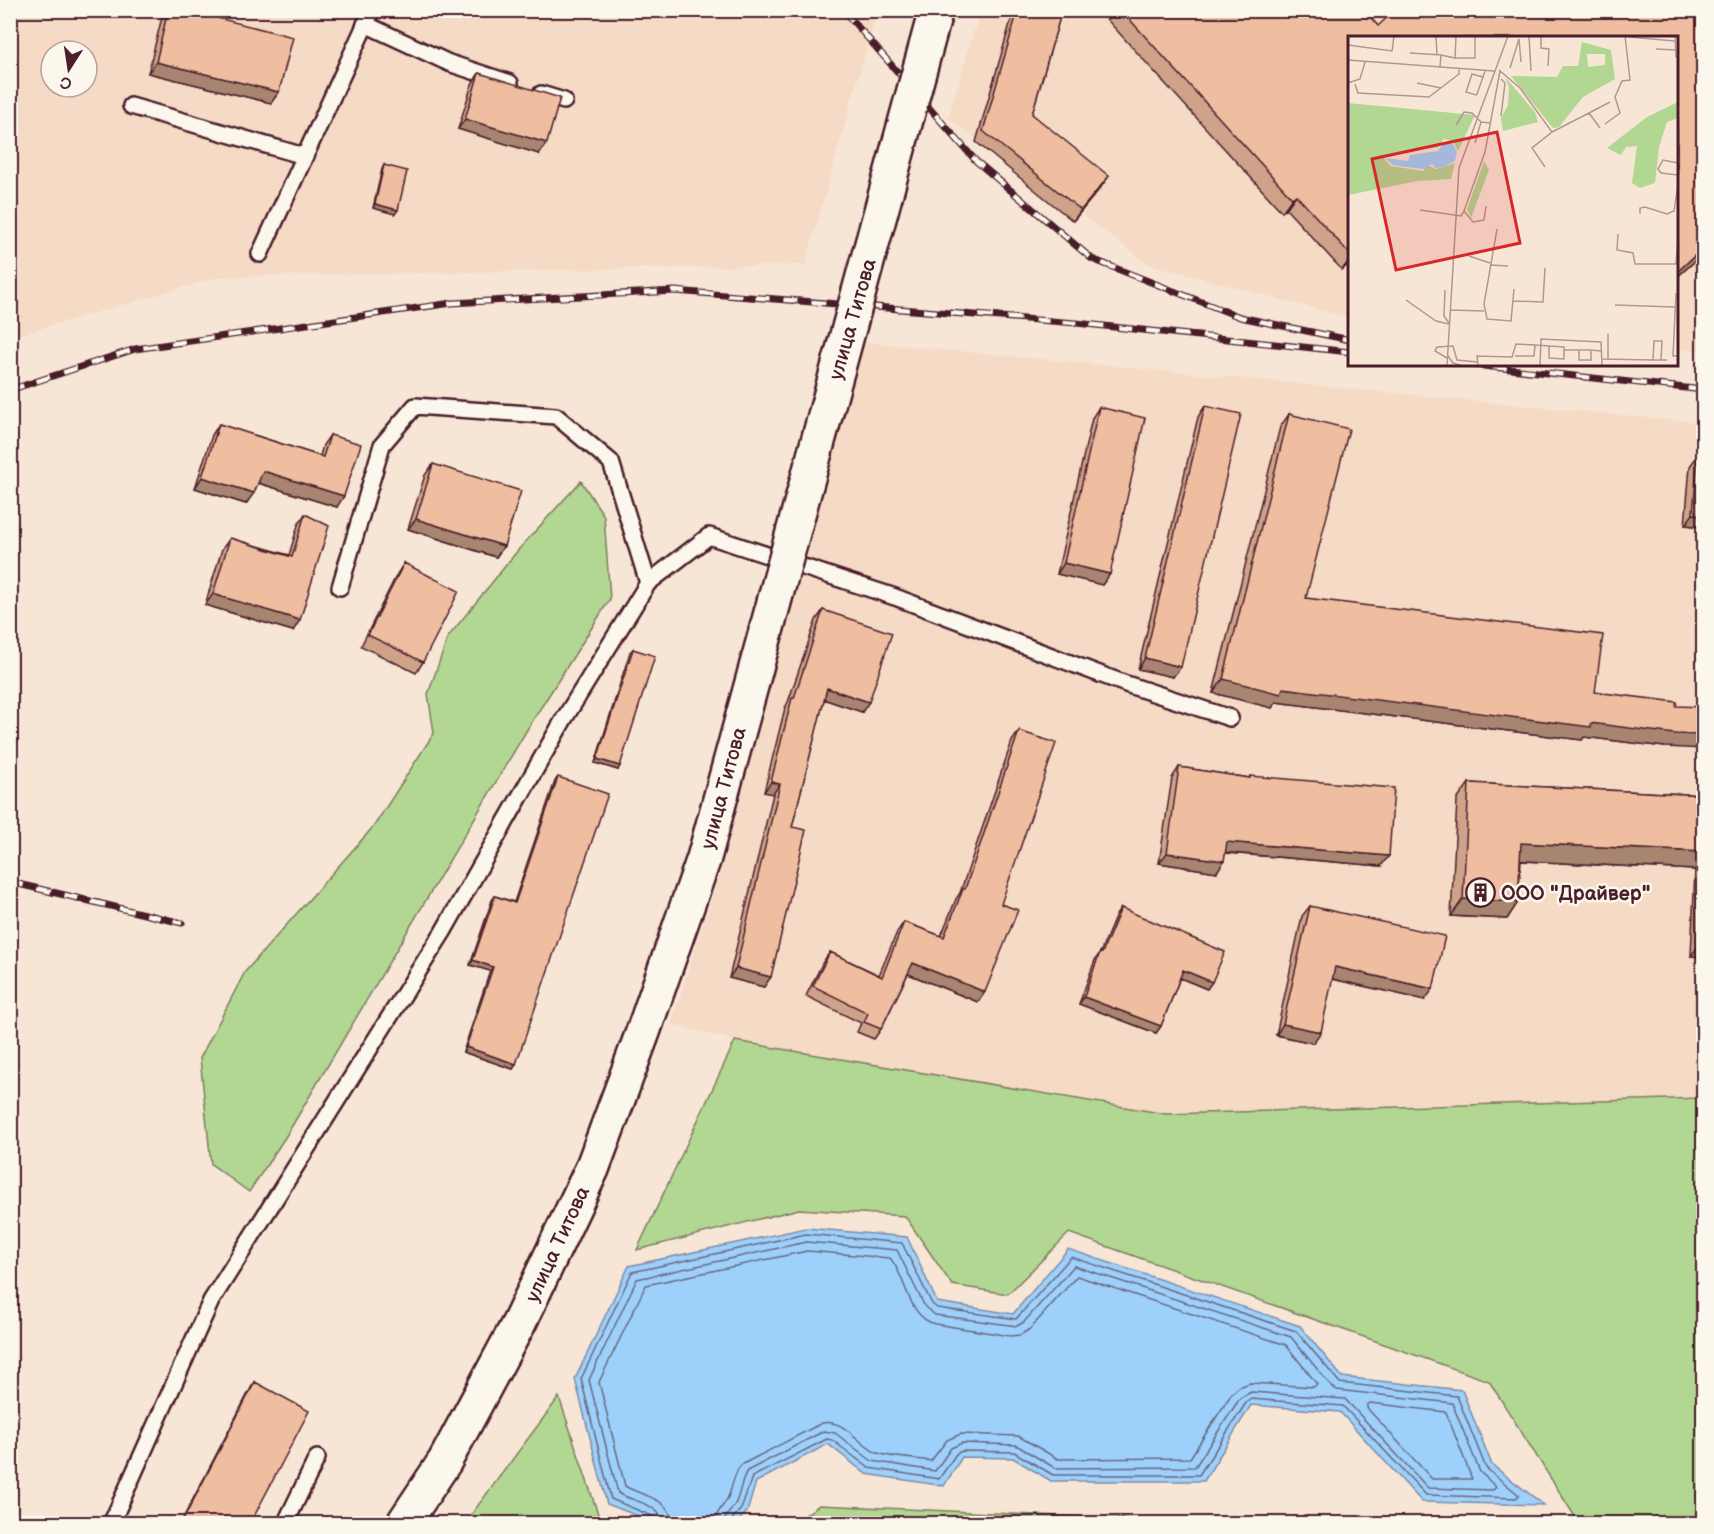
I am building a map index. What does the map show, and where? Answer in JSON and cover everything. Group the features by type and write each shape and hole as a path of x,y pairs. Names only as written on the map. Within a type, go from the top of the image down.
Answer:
{"main road":[{"name":"улица Титова","path":"403,1524 451,1451 520,1321 592,1169 672,951 710,836 936,10"}],"lane":[{"path":"260,254 369,17 449,63 564,101"},
{"path":"131,106 304,156"},
{"path":"340,587 382,445 415,406 556,416 611,462 648,583"},
{"path":"111,1524 211,1301 443,932 564,719 648,583 709,536 895,597 1126,684 1230,718"},
{"path":"285,1524 318,1458"}],"shaded area":[{"path":"11,11 877,11 805,265 219,277 11,337"},
{"path":"980,11 1703,11 1703,351 1678,349 1678,36 1348,36 1348,318 1149,264 948,118"},
{"path":"864,342 1703,423 1703,1098 1166,1114 735,1041 671,1024 726,853 785,623"}],"green space":[{"path":"581,481 604,516 610,599 528,728 286,1136 249,1192 211,1164 200,1058 245,972 374,826 434,733 428,694 448,637 519,549"},
{"path":"735,1041 1166,1114 1703,1098 1703,1523 1579,1523 1489,1381 1069,1233 1008,1294 952,1285 905,1216 799,1209 637,1250"},
{"path":"559,1397 601,1523 465,1523"},
{"path":"819,1505 1211,1523 794,1523"}],"water":[{"path":"806,1228 907,1237 937,1302 1013,1314 1068,1249 1300,1326 1342,1377 1462,1390 1492,1465 1544,1505 1422,1502 1340,1412 1251,1405 1204,1481 1051,1481 1013,1458 962,1457 944,1486 866,1474 828,1444 756,1482 747,1512 736,1523 656,1523 607,1504 575,1379 629,1266"}],"building":[{"path":"168,10 186,10 293,37 279,92 156,62"},
{"path":"1018,10 1062,10 1032,114 1109,176 1081,210 983,131"},
{"path":"1121,10 1364,10 1378,26 1395,10 1704,10 1704,247 1678,271 1678,36 1348,36 1348,252 1296,195 1292,198"},
{"path":"479,73 560,98 547,143 465,119"},
{"path":"384,165 407,171 398,210 375,204"},
{"path":"1205,406 1241,414 1181,667 1145,658"},
{"path":"1099,407 1145,418 1110,574 1064,563"},
{"path":"1289,414 1349,429 1306,598 1603,635 1595,692 1677,702 1676,706 1704,707 1704,735 1675,734 1591,723 1591,727 1283,688 1281,694 1223,679"},
{"path":"219,424 323,457 330,435 361,444 344,496 263,471 254,493 202,477"},
{"path":"1698,455 1704,456 1704,515 1693,514"},
{"path":"433,464 521,491 504,546 416,519"},
{"path":"305,514 329,526 300,620 213,594 230,538 292,557"},
{"path":"404,563 459,591 423,662 368,635"},
{"path":"823,610 892,633 869,702 827,688 792,827 806,830 771,977 736,968 780,784 771,782 792,698 794,698"},
{"path":"633,649 655,656 620,766 597,759"},
{"path":"1019,731 1056,743 1001,904 1018,910 985,992 913,963 881,1029 864,1022 868,1013 813,986 830,952 882,977 904,922 944,937 963,889 965,889"},
{"path":"1179,767 1250,778 1250,776 1394,788 1389,856 1227,842 1224,861 1167,853"},
{"path":"558,777 608,794 516,1064 466,1047 493,967 473,960 495,896 515,903"},
{"name":"ООО \"Драйвер\"","path":"1469,783 1704,795 1704,852 1521,843 1518,902 1463,899"},
{"path":"1310,906 1445,936 1433,989 1335,967 1321,1032 1283,1024"},
{"path":"1121,908 1225,952 1212,982 1183,970 1161,1026 1084,997 1100,952 1102,953"},
{"path":"255,1382 309,1411 250,1524 181,1524"}],"railway":[{"path":"843,10 976,161 1092,259 1240,317 1348,340"},
{"path":"10,390 135,349 452,303 675,291 1076,323 1348,352"},
{"path":"1483,366 1704,390"},
{"path":"10,882 182,923"}],"place":[{"name":"ООО \"Драйвер\"","path":"1480,893"}]}
